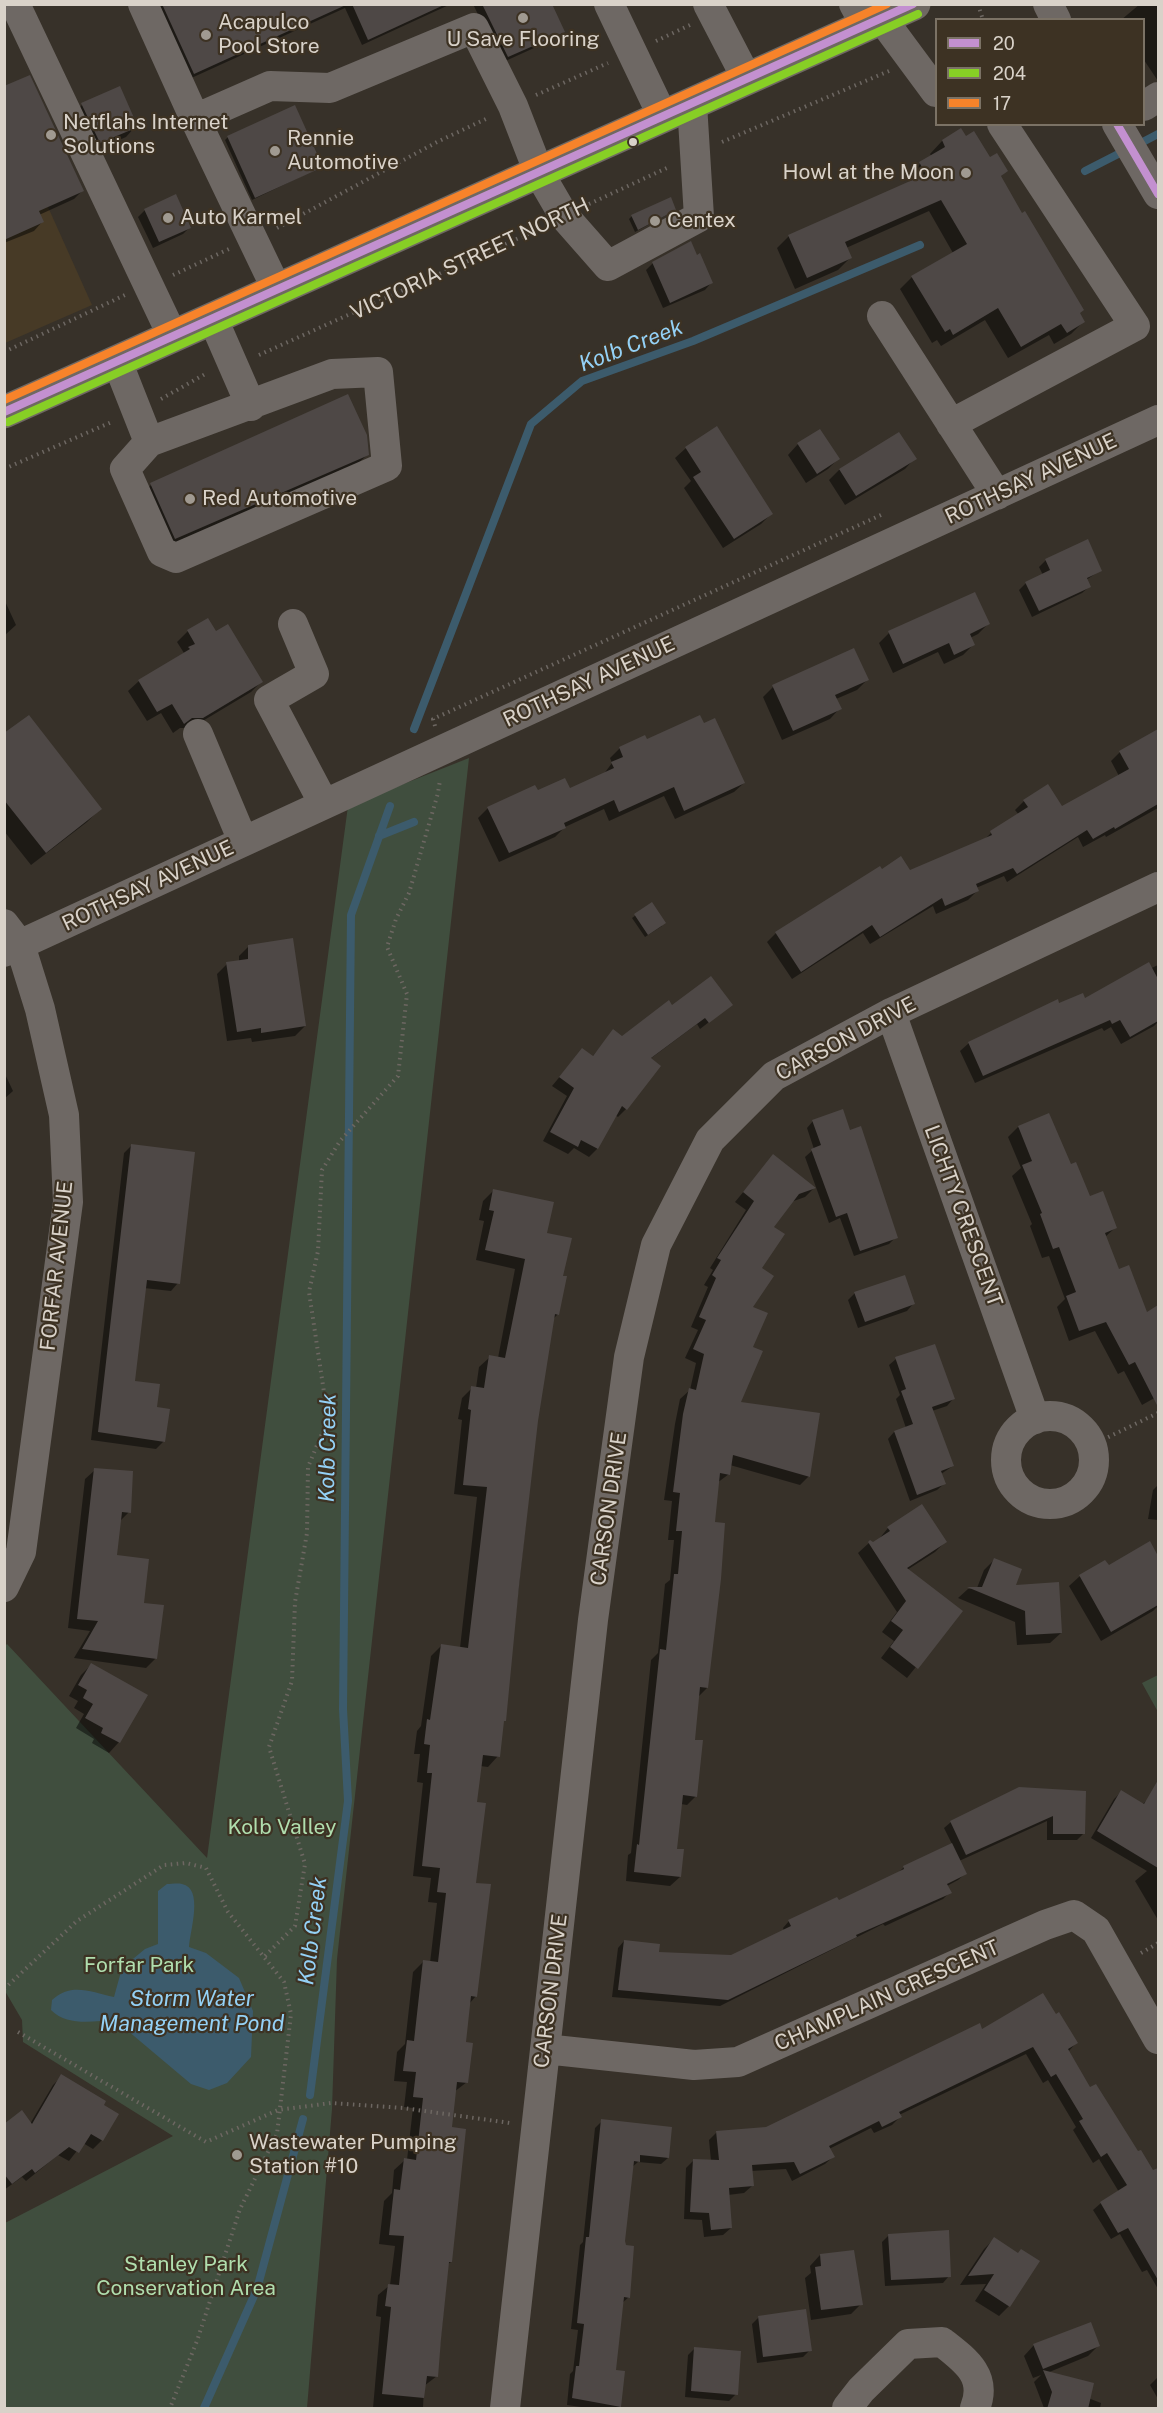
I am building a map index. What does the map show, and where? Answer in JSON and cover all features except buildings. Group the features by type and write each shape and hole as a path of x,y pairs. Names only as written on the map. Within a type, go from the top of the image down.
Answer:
{"main road":[{"path":"4,412 747,79 868,17 914,4"}],"street":[{"path":"15,4 173,337"},
{"path":"143,4 251,240 277,290"},
{"path":"609,4 663,117"},
{"path":"1048,4 1055,18"},
{"path":"711,10 747,79"},
{"path":"195,119 270,86 330,88 468,16 513,106 539,173 564,216 608,266 699,217 692,104"},
{"path":"868,17 913,60 935,91"},
{"path":"1145,105 1158,97"},
{"path":"951,424 1136,326 1003,126"},
{"path":"1121,131 1158,194"},
{"path":"882,316 997,495"},
{"path":"213,319 250,406"},
{"path":"117,361 149,442"},
{"path":"378,372 387,466 176,558 162,552 125,469 149,442 250,406 332,374 378,372"},
{"name":"ROTHSAY AVENUE","path":"10,940 243,841 1158,420"},
{"path":"293,624 314,674 269,700 324,804"},
{"path":"198,734 243,841"},
{"name":"CARSON DRIVE","path":"505,2409 593,1620 629,1357 656,1245 710,1140 774,1076 891,1013 1158,887"},
{"name":"FORFAR AVENUE","path":"4,1587 21,1552 68,1202 64,1115 40,1009 10,940"},
{"name":"LICHTY CRESCENT","path":"891,1013 1035,1419"},
{"path":"1052,1416 1069,1420 1083,1430 1092,1444 1094,1461 1091,1478 1080,1492 1064,1502 1046,1504 1028,1498 1016,1488 1008,1473 1006,1456 1011,1440 1021,1427 1035,1419 1052,1416"},
{"name":"CHAMPLAIN CRESCENT","path":"545,2049 694,2065 738,2062 1045,1925 1074,1915 1096,1930 1158,2039"},
{"path":"847,2409 861,2390 908,2344 942,2342 966,2361 977,2377 980,2397 975,2409"}],"path":[{"path":"4,352 251,240 439,141 547,89 633,52 711,10"},
{"name":"VICTORIA STREET NORTH","path":"4,470 150,405 211,371 263,354 695,154 913,60"},
{"path":"436,729 433,719 884,513"},
{"path":"265,1956 295,1926 305,1864 269,1747 292,1681 295,1602 307,1533 308,1467 328,1419 309,1292 318,1251 322,1170 340,1141 398,1076 407,994 387,947 396,919 409,893 438,793 440,775"},
{"path":"1092,1444 1158,1413"},
{"path":"4,1989 77,1921 164,1865 186,1863 206,1868 228,1912 284,1982 291,2014 277,2134 240,2209 197,2341 170,2409"},
{"path":"18,2032 206,2142 278,2110 331,2103 402,2108 535,2126"}],"shaded area":[{"path":"4,109 92,305 5,343 4,343"}],"green space":[{"path":"469,758 337,1959 332,2109 307,2408 5,2408 5,2223 173,2136 23,2042 22,2020 5,1991 4,1647 7,1644 207,1858 348,806"},
{"path":"1158,1675 1158,1712 1142,1683"}],"water":[{"name":"Storm Water Management Pond","path":"167,1884 182,1884 189,1887 193,1893 194,1911 189,1947 206,1953 239,1978 253,2011 251,2057 227,2083 209,2090 191,2084 115,2020 73,2021 51,2010 52,2000 66,1991 82,1990 114,1997 122,1968 145,1949 158,1944 158,1891"}],"waterway":[{"name":"Kolb Creek","path":"1137,145 1158,134"},
{"name":"Kolb Creek","path":"1085,171 1126,150"},
{"name":"Kolb Creek","path":"414,729 531,424 582,381 693,341 920,245"},
{"name":"Kolb Creek","path":"310,2095 348,1801 343,1709 351,915 390,806"},
{"path":"379,836 414,822"},
{"name":"Kolb Creek","path":"204,2408 257,2289 303,2119"}],"transit line":[{"name":"17","path":"4,400 887,4"},
{"name":"20","path":"4,412 913,4"},
{"name":"204","path":"8,422 918,14"},
{"name":"20","path":"1118,126 1158,194"}],"place":[{"name":"U Save Flooring","path":"523,18"},
{"name":"Acapulco Pool Store","path":"206,35"},
{"name":"Netflahs Internet Solutions","path":"51,135"},
{"name":"Rennie Automotive","path":"275,151"},
{"name":"Howl at the Moon","path":"966,173"},
{"name":"Auto Karmel","path":"168,218"},
{"name":"Centex","path":"655,221"},
{"name":"Red Automotive","path":"190,499"},
{"name":"Wastewater Pumping Station #10","path":"237,2155"}],"park label":[{"name":"Kolb Valley","path":"282,1828"},
{"name":"Forfar Park","path":"139,1966"},
{"name":"Stanley Park Conservation Area","path":"186,2277"}]}
